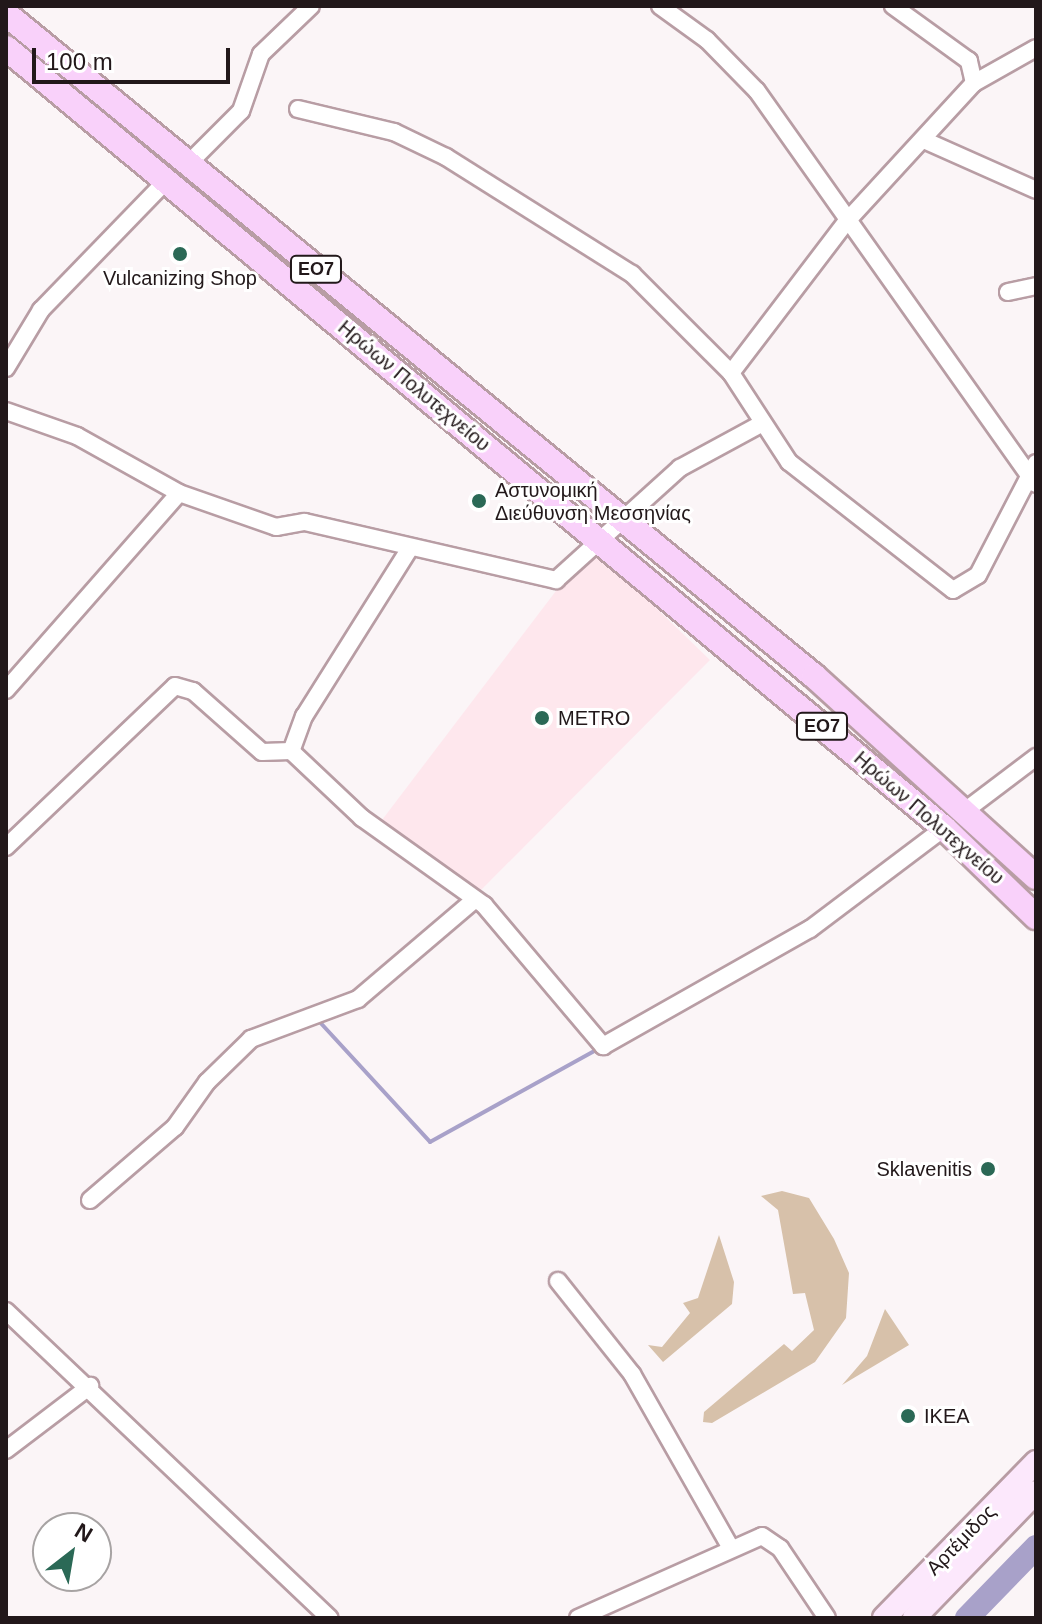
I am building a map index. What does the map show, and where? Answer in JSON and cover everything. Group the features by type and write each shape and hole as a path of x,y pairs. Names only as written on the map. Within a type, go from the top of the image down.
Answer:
{"main road":[{"name":"Ηρώων Πολυτεχνείου","path":"6,14 626,523 966,810 1036,877"},
{"name":"Ηρώων Πολυτεχνείου","path":"6,48 944,828 1036,917"},
{"name":"Αρτέμιδος","path":"884,1618 1036,1462"},
{"name":"Αρτέμιδος","path":"914,1618 1036,1492"}],"street":[{"path":"188,164 241,111 261,54 311,6"},
{"path":"298,109 394,132 575,232 665,303 731,373 761,424 813,484 956,591 983,567 1034,474 847,221 751,84 660,6"},
{"path":"893,6 969,61 974,83"},
{"path":"731,373 847,221 926,141 974,83 1012,68 1036,48"},
{"path":"926,141 1036,190"},
{"path":"6,368 41,310 166,181"},
{"path":"1008,292 1036,286"},
{"path":"6,411 77,436 179,493 276,527 305,522 556,580 626,523 693,458 761,424"},
{"path":"6,690 179,493"},
{"path":"291,751 304,716 410,548"},
{"path":"6,847 175,686 193,691 262,752 291,751 362,818 473,901 603,1046 810,929 944,828"},
{"path":"966,810 1036,757"},
{"path":"90,1200 175,1127 207,1082 251,1039 358,999 473,901"},
{"path":"558,1281 632,1374 731,1548"},
{"path":"6,1311 90,1386 329,1618"},
{"path":"6,1450 90,1386"},
{"path":"578,1618 758,1537 772,1541 827,1618"}],"shaded area":[{"path":"598,552 710,660 481,890 466,887 382,820 562,583"},
{"path":"782,1191 809,1198 834,1239 849,1273 846,1318 815,1362 712,1423 703,1422 704,1412 784,1344 792,1351 814,1330 805,1293 793,1294 778,1210 761,1196"},
{"path":"719,1235 734,1282 732,1304 663,1362 648,1345 662,1347 690,1313 683,1303 698,1298"},
{"path":"885,1309 909,1345 842,1385 867,1356"}],"waterway":[{"path":"317,1019 430,1142 598,1049"},
{"path":"967,1618 1036,1547"}],"place":[{"name":"Vulcanizing Shop","path":"180,254"},
{"name":"Αστυνομική Διεύθυνση Μεσσηνίας","path":"479,501"},
{"name":"METRO","path":"542,718"},
{"name":"Sklavenitis","path":"988,1169"},
{"name":"IKEA","path":"908,1416"}]}
